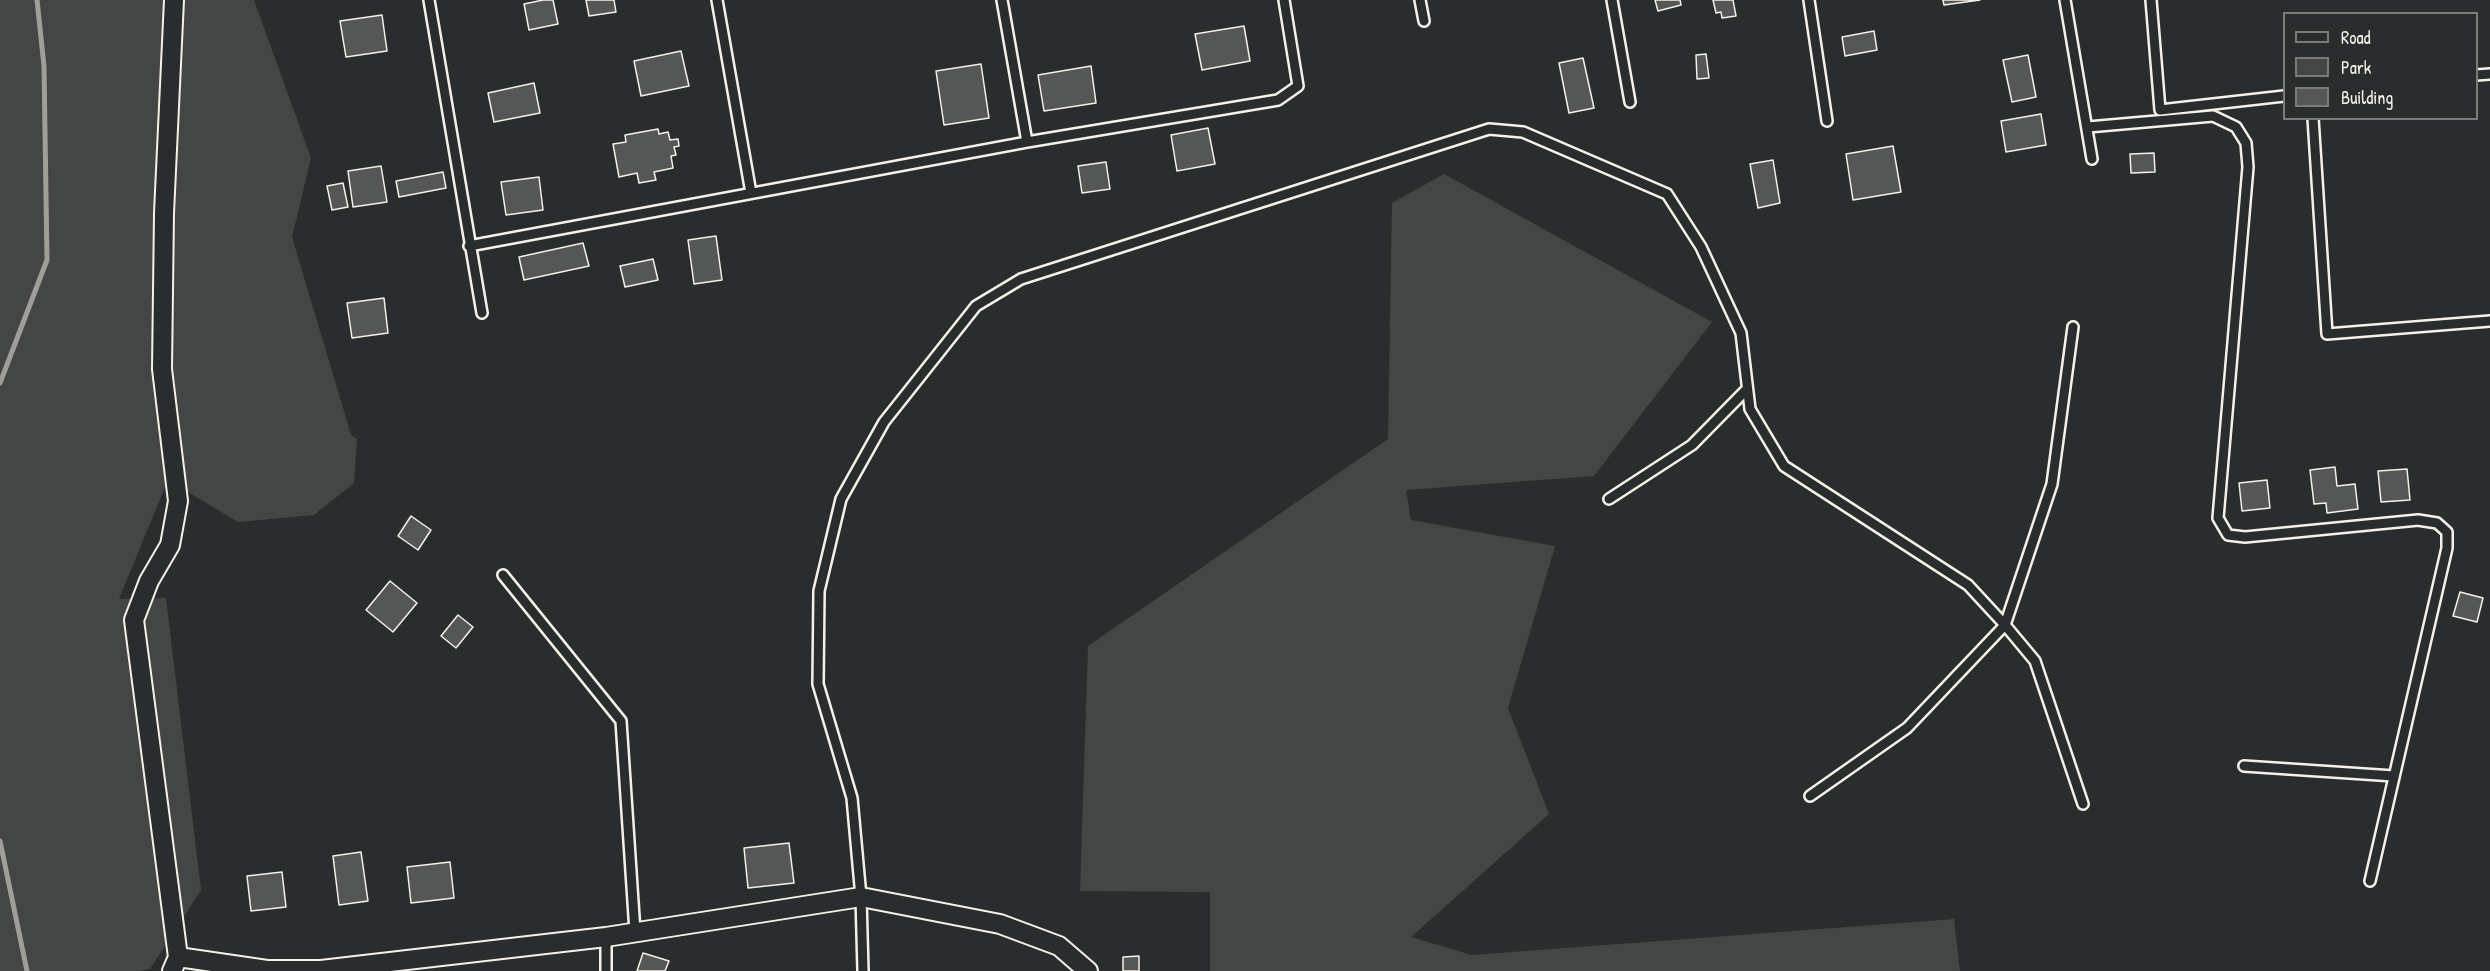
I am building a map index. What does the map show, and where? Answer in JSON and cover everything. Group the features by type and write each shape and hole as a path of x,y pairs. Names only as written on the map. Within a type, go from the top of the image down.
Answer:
{"street":[{"path":"174,0 164,213 162,369 178,501 170,545 149,581 134,620 175,964 321,971 606,937 861,897 1000,924 1059,946 1088,971"}],"lane":[{"path":"429,0 482,313"},
{"path":"717,0 751,193"},
{"path":"1002,0 1027,142"},
{"path":"469,246 1027,142 1278,100 1298,86 1284,0"},
{"path":"1420,0 1424,21"},
{"path":"1612,0 1630,102"},
{"path":"1809,0 1827,121"},
{"path":"2065,0 2092,159"},
{"path":"2151,0 2160,110 2283,96"},
{"path":"2088,127 2213,116 2236,128 2246,143 2247,167 2218,518 2228,535 2245,537 2418,520 2437,523 2448,532 2447,548 2370,881"},
{"path":"2313,120 2327,334 2490,321"},
{"path":"863,971 861,897 852,798 818,684 819,591 841,499 884,422 976,306 1021,279 1490,129 1523,132 1667,194 1701,247 1741,333 1750,409 1784,465 1968,585 2005,625 2035,661 2083,804"},
{"path":"1810,796 1907,728 2005,625 2052,484 2073,327"},
{"path":"1609,499 1692,445 1748,389"},
{"path":"503,575 621,721 635,932"},
{"path":"2244,766 2394,776"},
{"path":"606,937 606,971"}],"green space":[{"path":"0,0 254,0 311,158 292,237 351,435 357,439 354,483 314,515 238,522 168,480 119,599 166,598 201,890 150,969 139,971 0,971"},
{"path":"1444,174 1712,322 1594,476 1406,490 1411,520 1555,546 1508,708 1549,814 1411,937 1472,955 1954,919 1960,971 1210,971 1210,892 1080,891 1088,646 1388,439 1392,203"}],"building":[{"path":"553,0 558,24 529,30 524,4"},
{"path":"586,0 614,0 616,12 589,16"},
{"path":"1655,0 1680,0 1681,5 1658,11"},
{"path":"1713,0 1733,0 1736,16 1722,18 1721,12 1716,13"},
{"path":"1943,0 1980,0 1944,5"},
{"path":"382,15 387,51 346,57 340,21"},
{"path":"1244,26 1250,61 1202,70 1195,34"},
{"path":"1874,31 1877,50 1845,56 1842,37"},
{"path":"681,51 689,86 641,96 634,61"},
{"path":"1706,54 1709,78 1697,79 1696,55"},
{"path":"2028,55 2036,97 2012,102 2003,60"},
{"path":"1583,58 1594,108 1569,113 1559,63"},
{"path":"981,64 989,118 944,125 936,71"},
{"path":"1091,66 1096,103 1044,111 1038,75"},
{"path":"534,83 540,113 494,122 488,93"},
{"path":"2041,114 2046,145 2006,152 2001,121"},
{"path":"1208,128 1215,164 1177,171 1171,135"},
{"path":"658,129 659,134 668,132 670,140 678,139 679,146 674,147 676,155 671,156 673,168 654,172 656,180 639,183 637,173 619,177 613,144 626,142 625,135"},
{"path":"1893,146 1901,192 1853,200 1846,154"},
{"path":"2154,153 2155,172 2131,173 2130,154"},
{"path":"1773,160 1780,203 1758,208 1750,164"},
{"path":"1106,162 1110,189 1082,193 1078,166"},
{"path":"381,166 387,202 353,207 348,171"},
{"path":"443,172 446,188 399,197 396,181"},
{"path":"539,177 543,210 506,215 501,182"},
{"path":"343,183 348,207 332,210 327,186"},
{"path":"716,236 722,280 694,284 688,240"},
{"path":"583,243 589,266 524,280 519,257"},
{"path":"653,259 658,280 625,287 620,266"},
{"path":"384,298 388,333 352,338 347,303"},
{"path":"2335,467 2337,486 2355,484 2358,509 2327,513 2326,503 2314,504 2310,470"},
{"path":"2407,469 2410,500 2381,502 2378,471"},
{"path":"2267,480 2270,508 2242,511 2239,483"},
{"path":"411,516 431,530 418,550 398,536"},
{"path":"390,581 417,603 393,632 366,610"},
{"path":"2460,592 2483,598 2477,622 2453,616"},
{"path":"458,615 473,627 456,648 441,636"},
{"path":"789,843 794,883 748,888 744,848"},
{"path":"361,852 368,901 339,905 333,856"},
{"path":"450,862 454,898 411,903 407,867"},
{"path":"282,872 286,907 251,911 247,876"},
{"path":"643,953 669,961 665,971 637,971"},
{"path":"1139,956 1139,971 1123,971 1123,957"}],"waterway":[{"path":"0,383 47,260 44,66 37,0"},
{"path":"0,841 27,971"}]}
